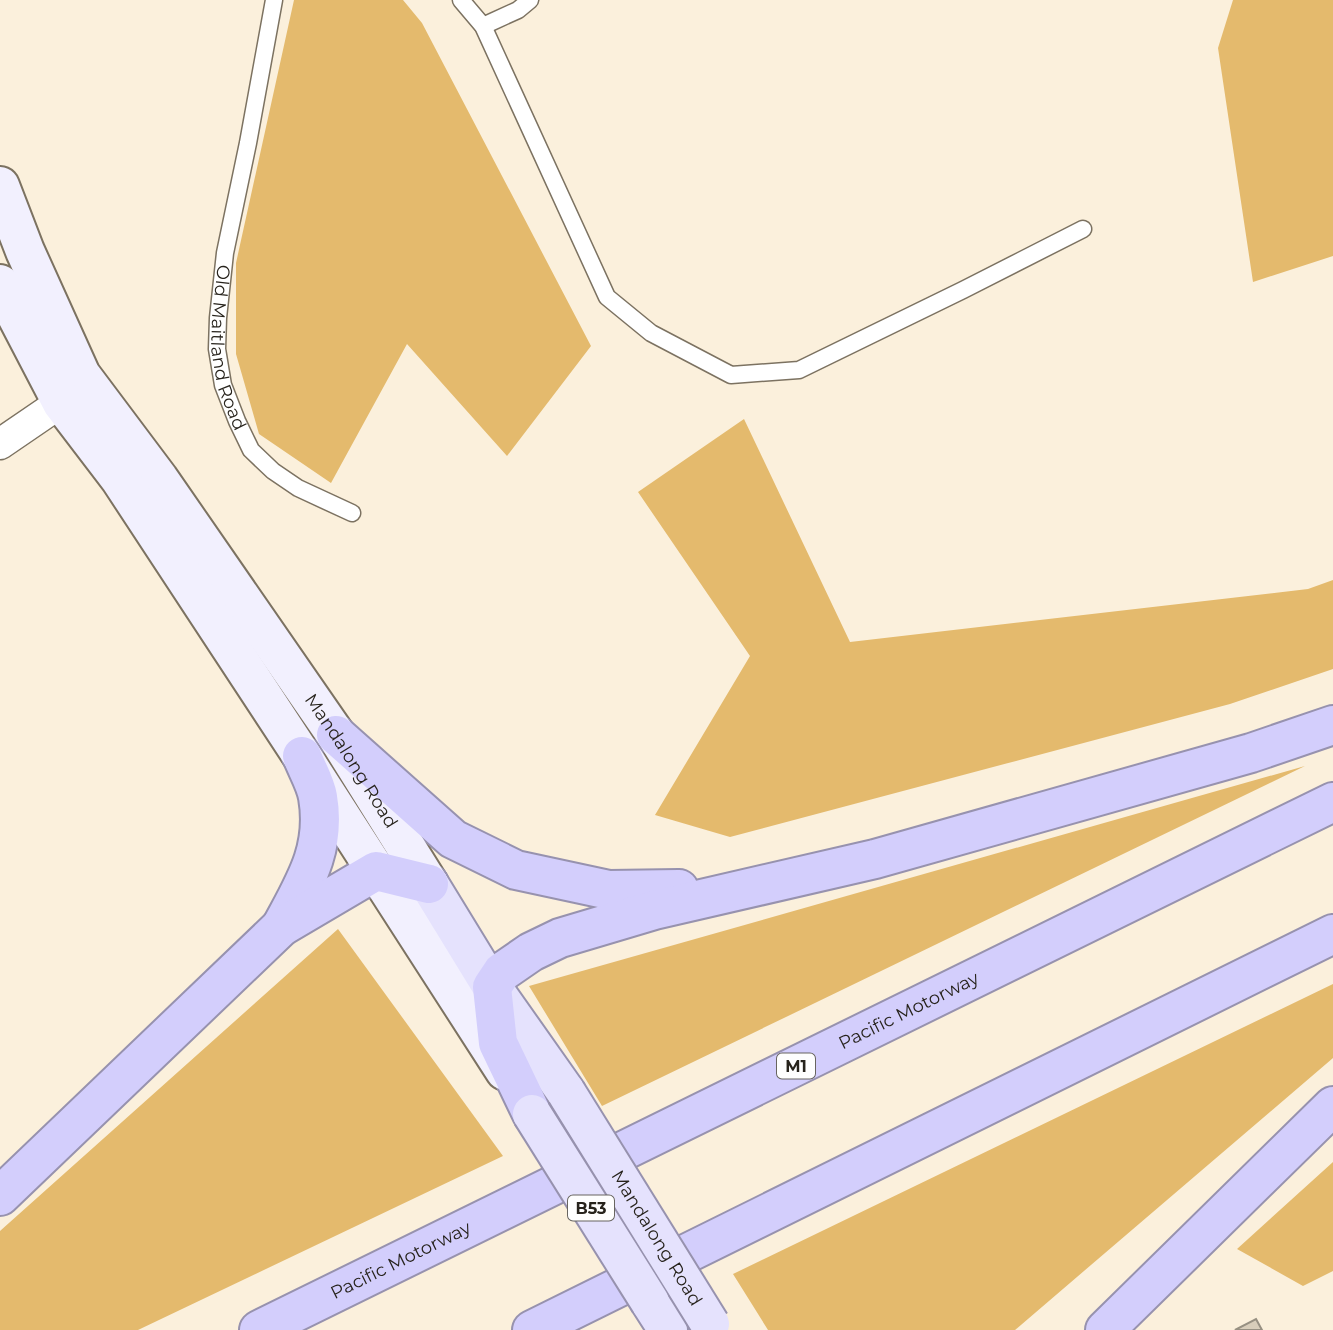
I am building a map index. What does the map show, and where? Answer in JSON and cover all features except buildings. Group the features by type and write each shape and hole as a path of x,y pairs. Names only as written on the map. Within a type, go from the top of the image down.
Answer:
{"highway":[{"path":"532,1114 498,1043 492,987 502,972 531,952 560,938 654,910 875,859 1251,753 1333,725"},
{"path":"336,735 453,839 516,870 609,890 751,887"},
{"path":"281,927 311,870 320,834 318,796 302,756"},
{"name":"Pacific Motorway","path":"259,1330 1333,802"},
{"path":"0,1196 281,927 376,871 429,884"},
{"path":"532,1330 1333,934"},
{"path":"1105,1330 1333,1106"}],"main road":[{"name":"Mandalong Road","path":"429,884 492,987 566,1092 712,1327"},
{"name":"Mandalong Road","path":"532,1114 668,1330"}],"street":[{"name":"Mandalong Road","path":"0,187 25,251 81,375 75,393"},
{"name":"Mandalong Road","path":"0,284 75,393 120,479 532,1114"},
{"name":"Mandalong Road","path":"75,393 159,479 336,735 429,884"},
{"path":"0,444 75,393"}],"lane":[{"name":"Old Maitland Road","path":"274,0 225,253 217,349 223,385 251,450 273,471 298,488 352,513"},
{"path":"461,0 483,26 607,298 651,333 731,375 799,370 1083,229"},
{"path":"483,26 518,10 530,0"}],"shaded area":[{"path":"294,0 403,0 422,23 591,346 507,456 407,344 331,483 259,434 236,354 236,263"},
{"path":"1233,0 1333,0 1333,256 1253,282 1218,48"},
{"path":"744,419 850,642 1308,589 1333,580 1333,669 1230,704 730,837 655,815 750,656 638,492"},
{"path":"1305,766 602,1106 529,986"},
{"path":"338,929 503,1156 138,1330 0,1330 0,1231"},
{"path":"1333,984 1333,1058 1015,1330 768,1330 733,1274"},
{"path":"1333,1162 1333,1271 1303,1286 1237,1249"}]}
